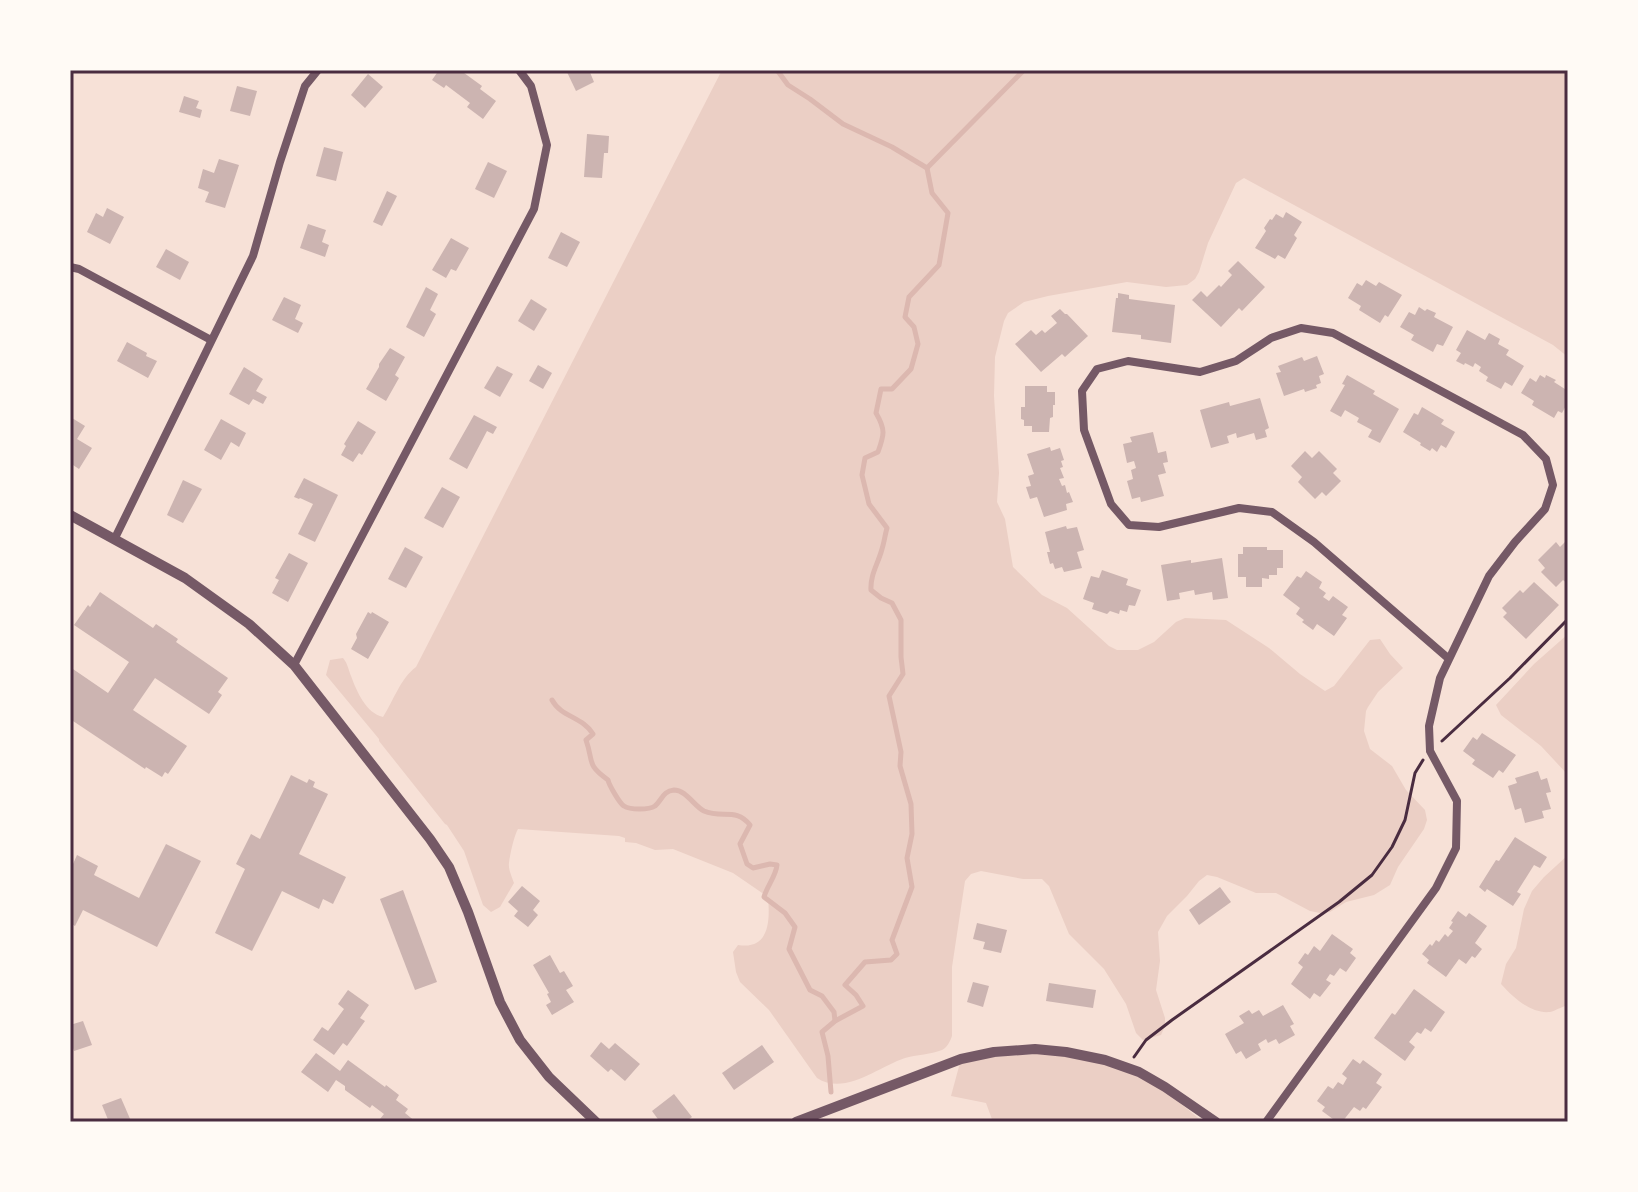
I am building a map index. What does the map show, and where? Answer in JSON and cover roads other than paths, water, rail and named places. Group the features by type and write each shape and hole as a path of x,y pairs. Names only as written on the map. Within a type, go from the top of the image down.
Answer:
{"street":[{"path":"115,538 253,256 305,86 318,70"},
{"path":"294,665 534,209 547,145 531,86 519,70"},
{"path":"70,267 211,340"},
{"path":"1266,1122 1436,888 1456,848 1457,801 1430,751 1429,726 1440,678 1489,576 1545,509 1553,485 1546,459 1523,435 1333,333 1301,328 1271,338 1236,361 1200,372 1128,361 1097,369 1082,391 1084,430 1111,504 1129,525 1159,527 1239,508 1272,512 1314,542 1449,659"},
{"path":"70,515 185,578 249,624 294,665 449,867 500,1002 520,1040 549,1077 596,1122"},
{"path":"796,1122 961,1059 994,1052 1035,1049 1105,1060 1139,1072 1216,1122"}],"waterway":[{"path":"777,70 788,85 843,124 927,168 932,193 948,213 939,265 909,297 905,317 914,327 918,344 911,369 892,389 881,389 876,413 883,428 883,437 878,452 865,458 862,475 869,504 887,528 871,590 892,603 901,620 903,674 889,696 901,752 900,766 911,804 912,834 907,858 912,887 892,940 897,954 891,960 865,962 845,985 863,1006 822,1032 831,1092"},
{"path":"927,168 1024,70"},
{"path":"552,700 561,710 589,728 593,734 586,740 592,763 608,780 624,806 635,809 652,807 674,790 704,811 739,816 750,825 740,844 747,864 753,868 777,865 764,897 785,913 795,927 789,949 810,990 822,996 834,1012 835,1021"}]}
